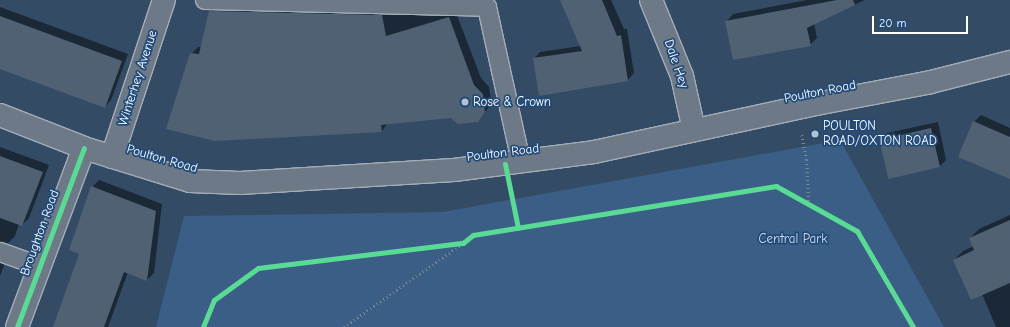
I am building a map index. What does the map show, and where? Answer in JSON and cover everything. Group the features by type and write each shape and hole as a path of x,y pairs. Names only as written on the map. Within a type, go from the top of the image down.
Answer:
{"main road":[{"name":"Winterhey Avenue","path":"112,157 164,0"},
{"name":"Dale Hey","path":"651,0 682,76 694,130"},
{"name":"Poulton Road","path":"0,115 84,148 190,181 240,183 454,170 594,152 796,108 931,82 1010,62"},
{"name":"Broughton Road","path":"17,327 84,148"}],"lane":[{"path":"205,0 485,4 521,161"},
{"path":"0,252 39,266"}],"path":[{"path":"796,108 807,160 809,204"},
{"path":"802,200 816,208"},
{"path":"344,327 468,239"},
{"path":"447,245 463,243"}],"green space":[{"name":"Central Park","path":"840,140 944,327 156,327 184,216 443,212"}],"building":[{"path":"560,0 602,0 617,36 621,35 628,81 539,96 533,58 582,51"},
{"path":"837,0 853,0 855,5 807,28 811,46 733,60 725,21"},
{"path":"209,11 382,15 386,36 449,17 474,85 483,94 485,112 478,122 458,124 451,118 381,125 382,132 215,141 166,129 190,53 199,54"},
{"path":"0,16 122,61 105,108 0,69"},
{"path":"973,121 1010,137 1010,179 958,157"},
{"path":"931,128 940,167 888,179 879,140"},
{"path":"0,156 43,172 22,226 0,218"},
{"path":"91,186 156,211 147,281 124,272 104,327 53,327 79,254 69,250"},
{"path":"1010,220 1010,283 971,300 953,260 974,250 969,238"}],"cycle path":[{"path":"17,327 84,148"},
{"path":"505,164 518,228"},
{"path":"203,327 214,300 258,268 463,243 473,235 776,186 857,231 913,327"}],"place":[{"name":"Rose & Crown","path":"465,102"},
{"name":"POULTON ROAD/OXTON ROAD","path":"815,134"}]}
